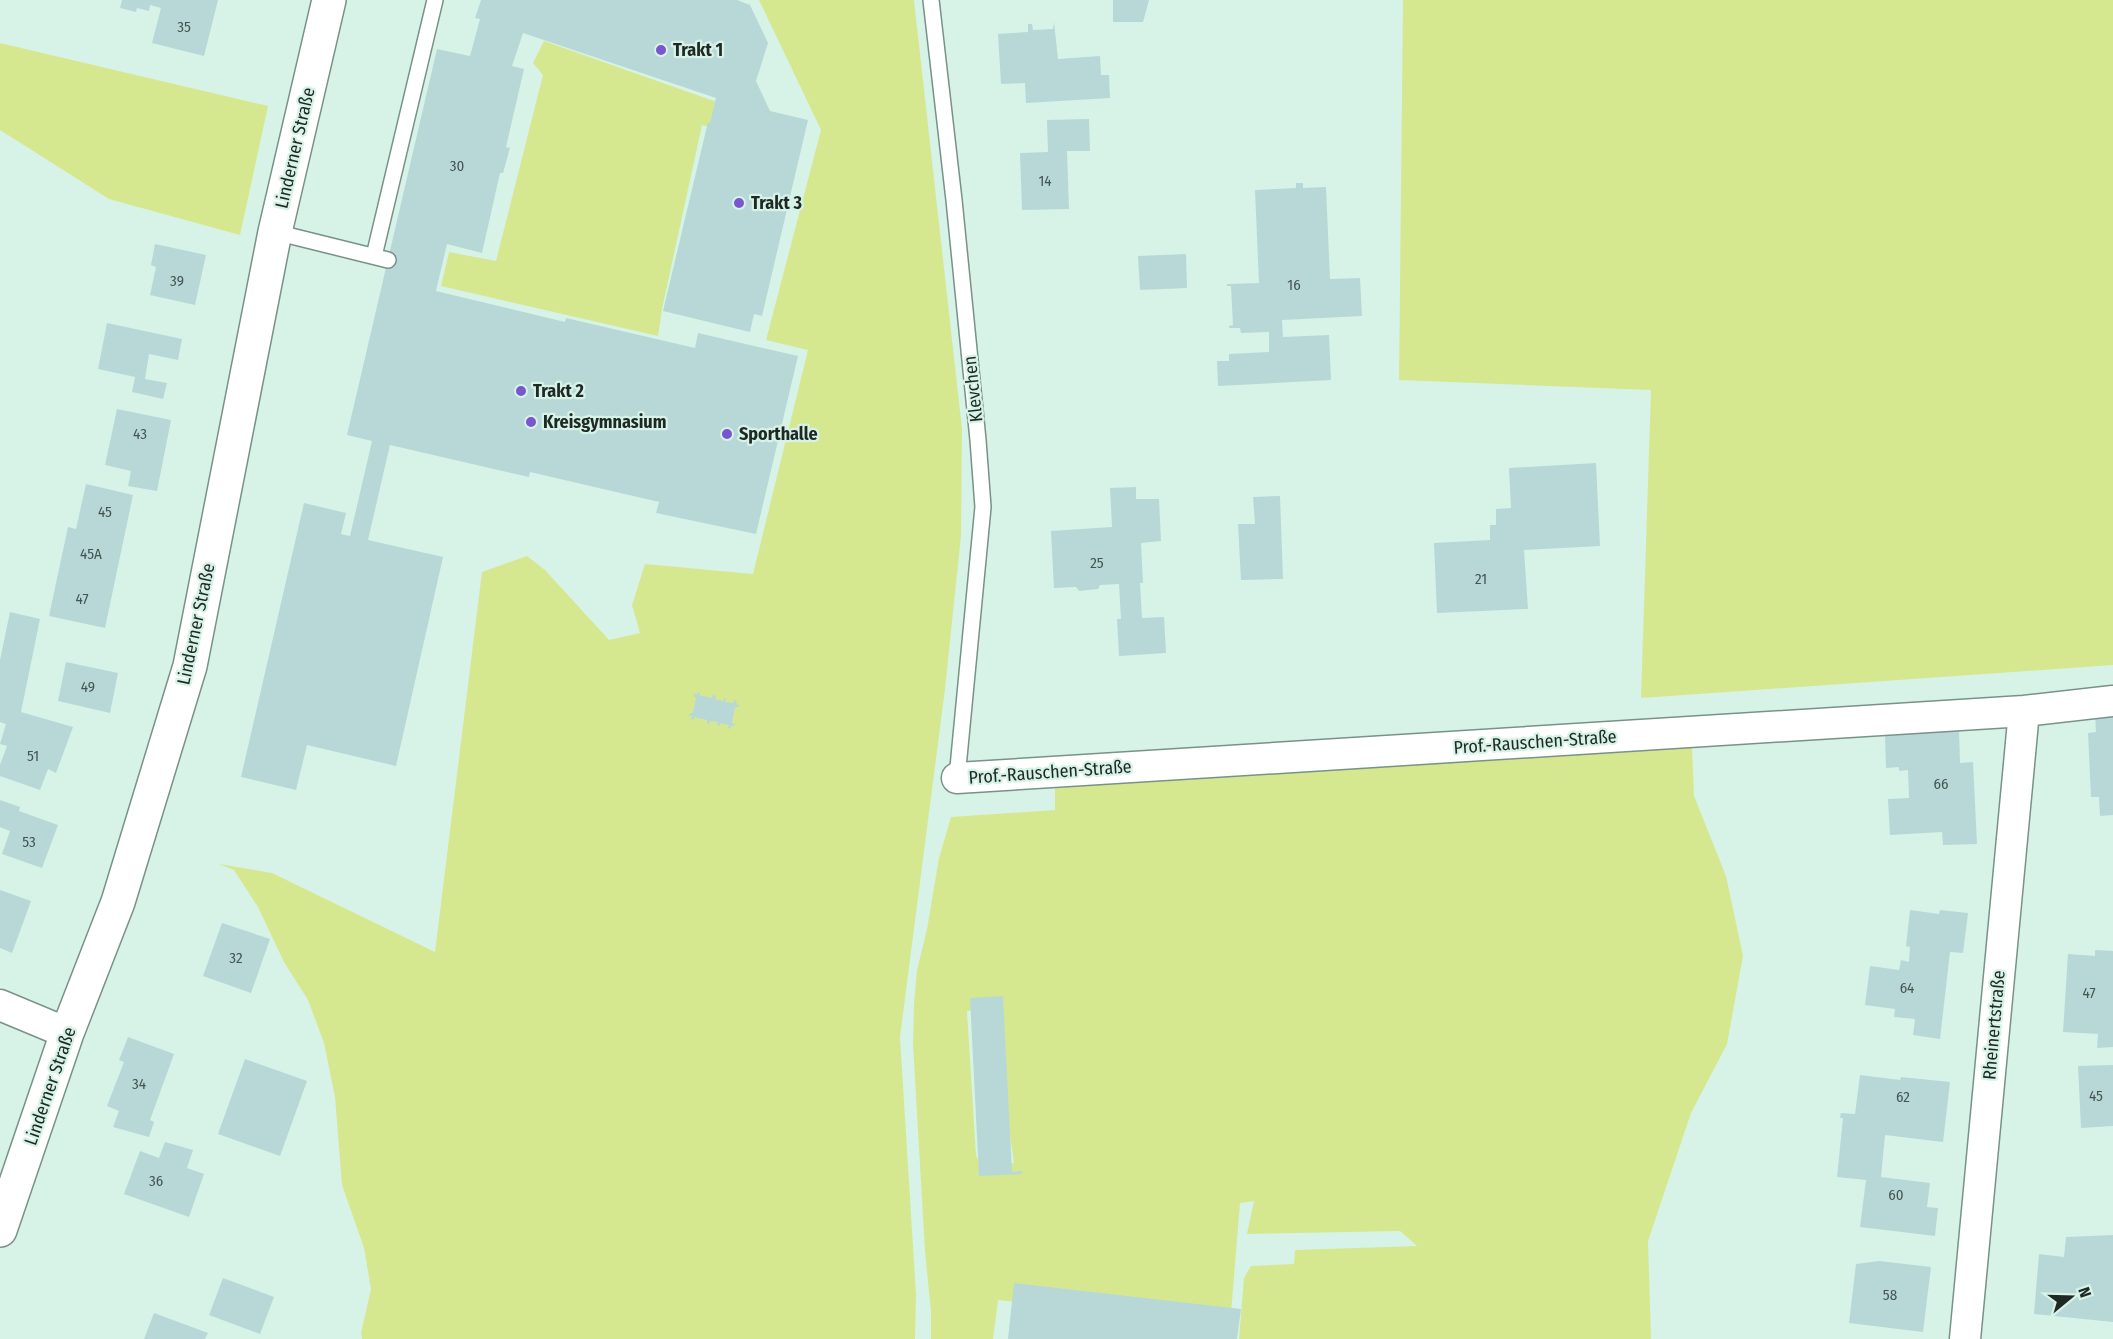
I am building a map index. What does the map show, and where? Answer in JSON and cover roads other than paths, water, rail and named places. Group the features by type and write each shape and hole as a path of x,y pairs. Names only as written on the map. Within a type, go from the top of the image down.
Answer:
{"main road":[{"name":"Linderner Straße","path":"0,1230 67,1033 118,902 190,666 275,232 329,0"}],"street":[{"name":"Prof.-Rauschen-Straße","path":"957,778 2024,711 2113,701"},
{"name":"Rheinertstraße","path":"1965,1339 2024,711"},
{"path":"0,1005 67,1033"}],"lane":[{"path":"275,232 381,258 435,0"},
{"name":"Klevchen","path":"931,0 954,200 983,507 957,778"}],"place":[{"name":"Trakt 1","path":"661,50"},
{"name":"Trakt 3","path":"739,203"},
{"name":"Trakt 2","path":"521,391"},
{"name":"Kreisgymnasium","path":"531,422"},
{"name":"Sporthalle","path":"727,434"}]}
